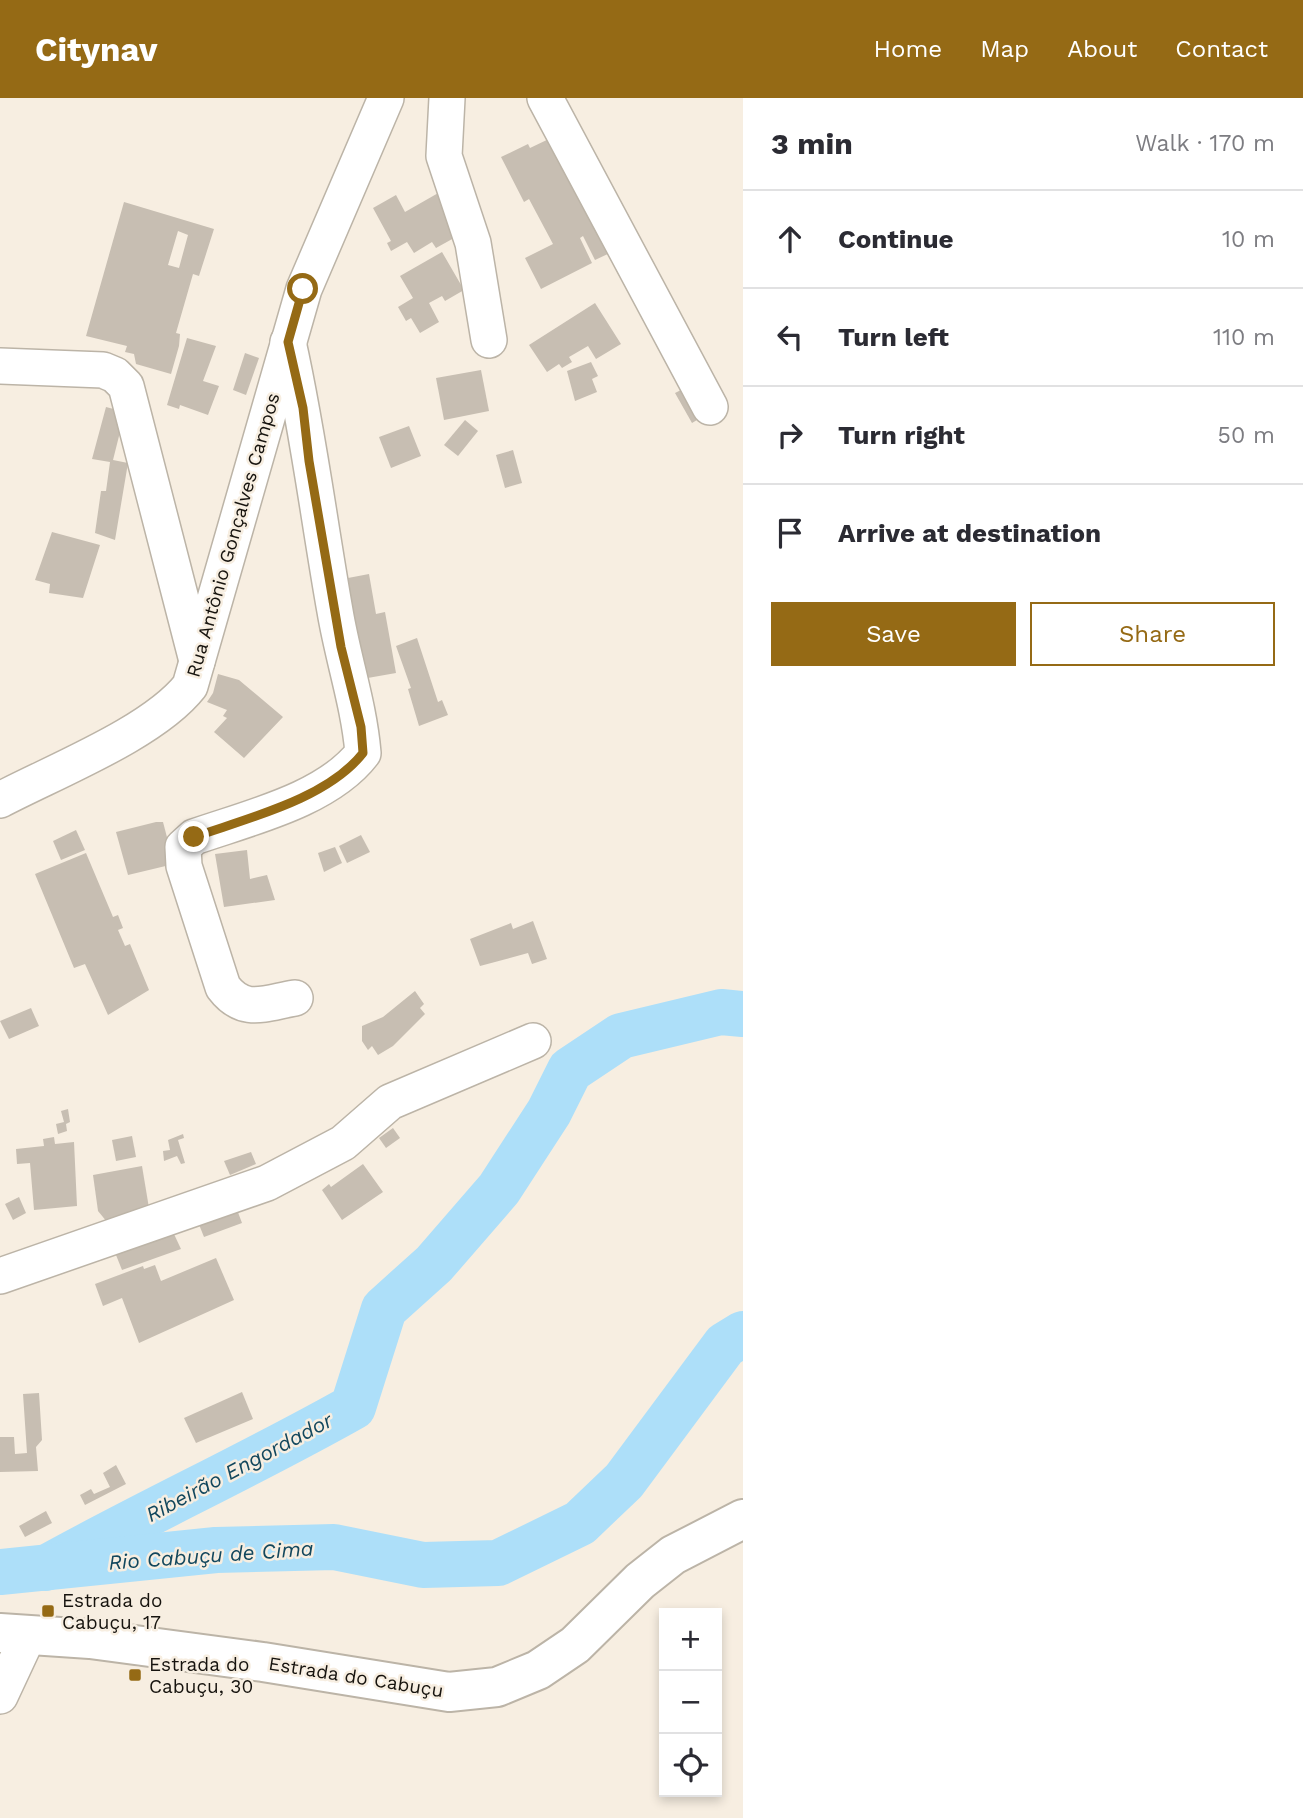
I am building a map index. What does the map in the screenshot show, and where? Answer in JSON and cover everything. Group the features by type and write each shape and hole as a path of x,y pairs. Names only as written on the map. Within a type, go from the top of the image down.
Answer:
{"main road":[{"name":"Estrada do Cabuçu","path":"14,1634 90,1639 263,1662 449,1692 497,1688 538,1670 575,1645 640,1581 673,1555 743,1519"}],"street":[{"name":"Rua Antônio Gonçalves Campos","path":"0,800 154,720 177,702 190,686 303,289 386,98"},
{"path":"447,98 444,156 473,243 489,340"},
{"path":"545,98 710,407"},
{"path":"288,342 303,408 309,461 341,647 361,727 363,753 349,771 321,788 194,837 183,847 184,866 223,987 233,1000 248,1006 295,998"},
{"path":"0,366 103,370 115,375 126,386 198,665"},
{"path":"0,1276 267,1183 343,1143 390,1102 533,1041"},
{"path":"0,1696 14,1634"}],"building":[{"path":"553,137 612,252 595,260 583,236 580,238 592,263 541,289 525,258 553,244 529,199 524,202 501,157 528,144 530,148"},
{"path":"440,192 463,233 436,248 432,242 414,253 407,242 391,251 387,243 391,241 373,208 396,195 405,212"},
{"path":"124,202 214,229 199,276 193,274 176,333 180,334 179,346 171,374 136,364 134,354 125,352 127,346 86,336","holes":["178,231 188,235 179,268 168,265"]},
{"path":"442,252 464,290 445,301 442,296 429,303 439,322 420,333 411,318 406,321 398,307 413,298 400,276"},
{"path":"595,303 621,344 596,359 588,346 569,357 572,362 562,368 559,364 547,372 529,345"},
{"path":"187,338 216,346 203,381 219,386 208,415 180,405 179,409 167,405"},
{"path":"666,348 712,411 692,423 675,393 683,389 660,351"},
{"path":"245,353 259,358 246,395 233,390"},
{"path":"591,362 598,376 592,379 597,392 575,401 567,371"},
{"path":"481,370 489,411 444,420 436,378"},
{"path":"106,407 125,412 113,460 128,463 115,540 95,533 101,491 106,491 110,462 92,459"},
{"path":"465,420 478,431 458,456 444,445"},
{"path":"409,426 421,456 391,468 379,437"},
{"path":"513,450 522,483 505,488 496,455"},
{"path":"52,532 100,545 83,598 49,593 50,584 35,580"},
{"path":"369,574 376,614 385,612 396,673 362,679 348,578"},
{"path":"417,638 438,702 442,700 448,715 419,726 408,689 411,688 396,646"},
{"path":"218,674 239,680 283,717 244,758 214,732 227,718 223,716 227,710 207,702 213,693"},
{"path":"163,822 174,864 128,875 116,832"},
{"path":"76,830 85,850 61,860 53,841"},
{"path":"361,835 370,852 347,863 339,846"},
{"path":"335,847 342,863 324,872 318,853"},
{"path":"247,850 250,879 267,875 275,900 224,907 215,854"},
{"path":"86,853 113,917 118,915 123,928 118,930 125,946 130,944 149,990 108,1015 85,964 74,968 35,874"},
{"path":"533,921 547,959 532,964 528,953 480,966 470,939 511,923 513,929"},
{"path":"415,991 424,1004 420,1008 425,1014 393,1046 378,1055 372,1046 368,1050 362,1041 362,1026 383,1017"},
{"path":"31,1008 39,1026 9,1039 0,1021"},
{"path":"68,1109 70,1122 66,1124 67,1131 58,1134 56,1124 64,1122 61,1111"},
{"path":"393,1128 400,1138 386,1148 379,1138"},
{"path":"183,1134 184,1138 178,1140 185,1163 181,1164 177,1156 164,1161 163,1151 170,1150 168,1140"},
{"path":"132,1136 136,1157 116,1161 112,1140"},
{"path":"54,1137 55,1144 74,1142 77,1206 34,1210 30,1163 17,1164 16,1149 44,1146 43,1139"},
{"path":"251,1152 256,1164 230,1175 224,1161"},
{"path":"363,1164 383,1192 342,1220 322,1190 329,1184 331,1187"},
{"path":"142,1166 150,1214 112,1228 98,1211 93,1175"},
{"path":"19,1197 26,1213 13,1220 5,1204"},
{"path":"236,1207 242,1223 204,1237 198,1222"},
{"path":"173,1232 181,1249 122,1270 116,1255"},
{"path":"216,1258 234,1300 139,1343 122,1298 103,1306 95,1284 143,1266 144,1269 155,1265 161,1281"},
{"path":"242,1392 253,1419 196,1443 184,1418"},
{"path":"39,1393 42,1440 36,1447 38,1471 0,1472 0,1437 14,1437 15,1454 27,1453 23,1394"},
{"path":"116,1465 126,1484 85,1505 80,1495 91,1489 94,1494 110,1487 103,1473"},
{"path":"46,1511 52,1523 25,1537 19,1526"}],"waterway":[{"name":"Ribeirão Engordador","path":"46,1568 353,1407 384,1309 434,1264 499,1189 549,1112 570,1070 621,1036 721,1012 743,1014"},
{"name":"Rio Cabuçu de Cima","path":"0,1572 216,1550 334,1547 423,1565 498,1563 580,1523 624,1481 725,1345 743,1334"}],"place":[{"name":"Estrada do Cabuçu, 17","path":"48,1611"},
{"name":"Estrada do Cabuçu, 30","path":"135,1675"}],"route":[{"path":"194,837 260,814 321,788 349,771 363,753 361,727 341,647 309,461 303,408 288,342 303,289"}]}
